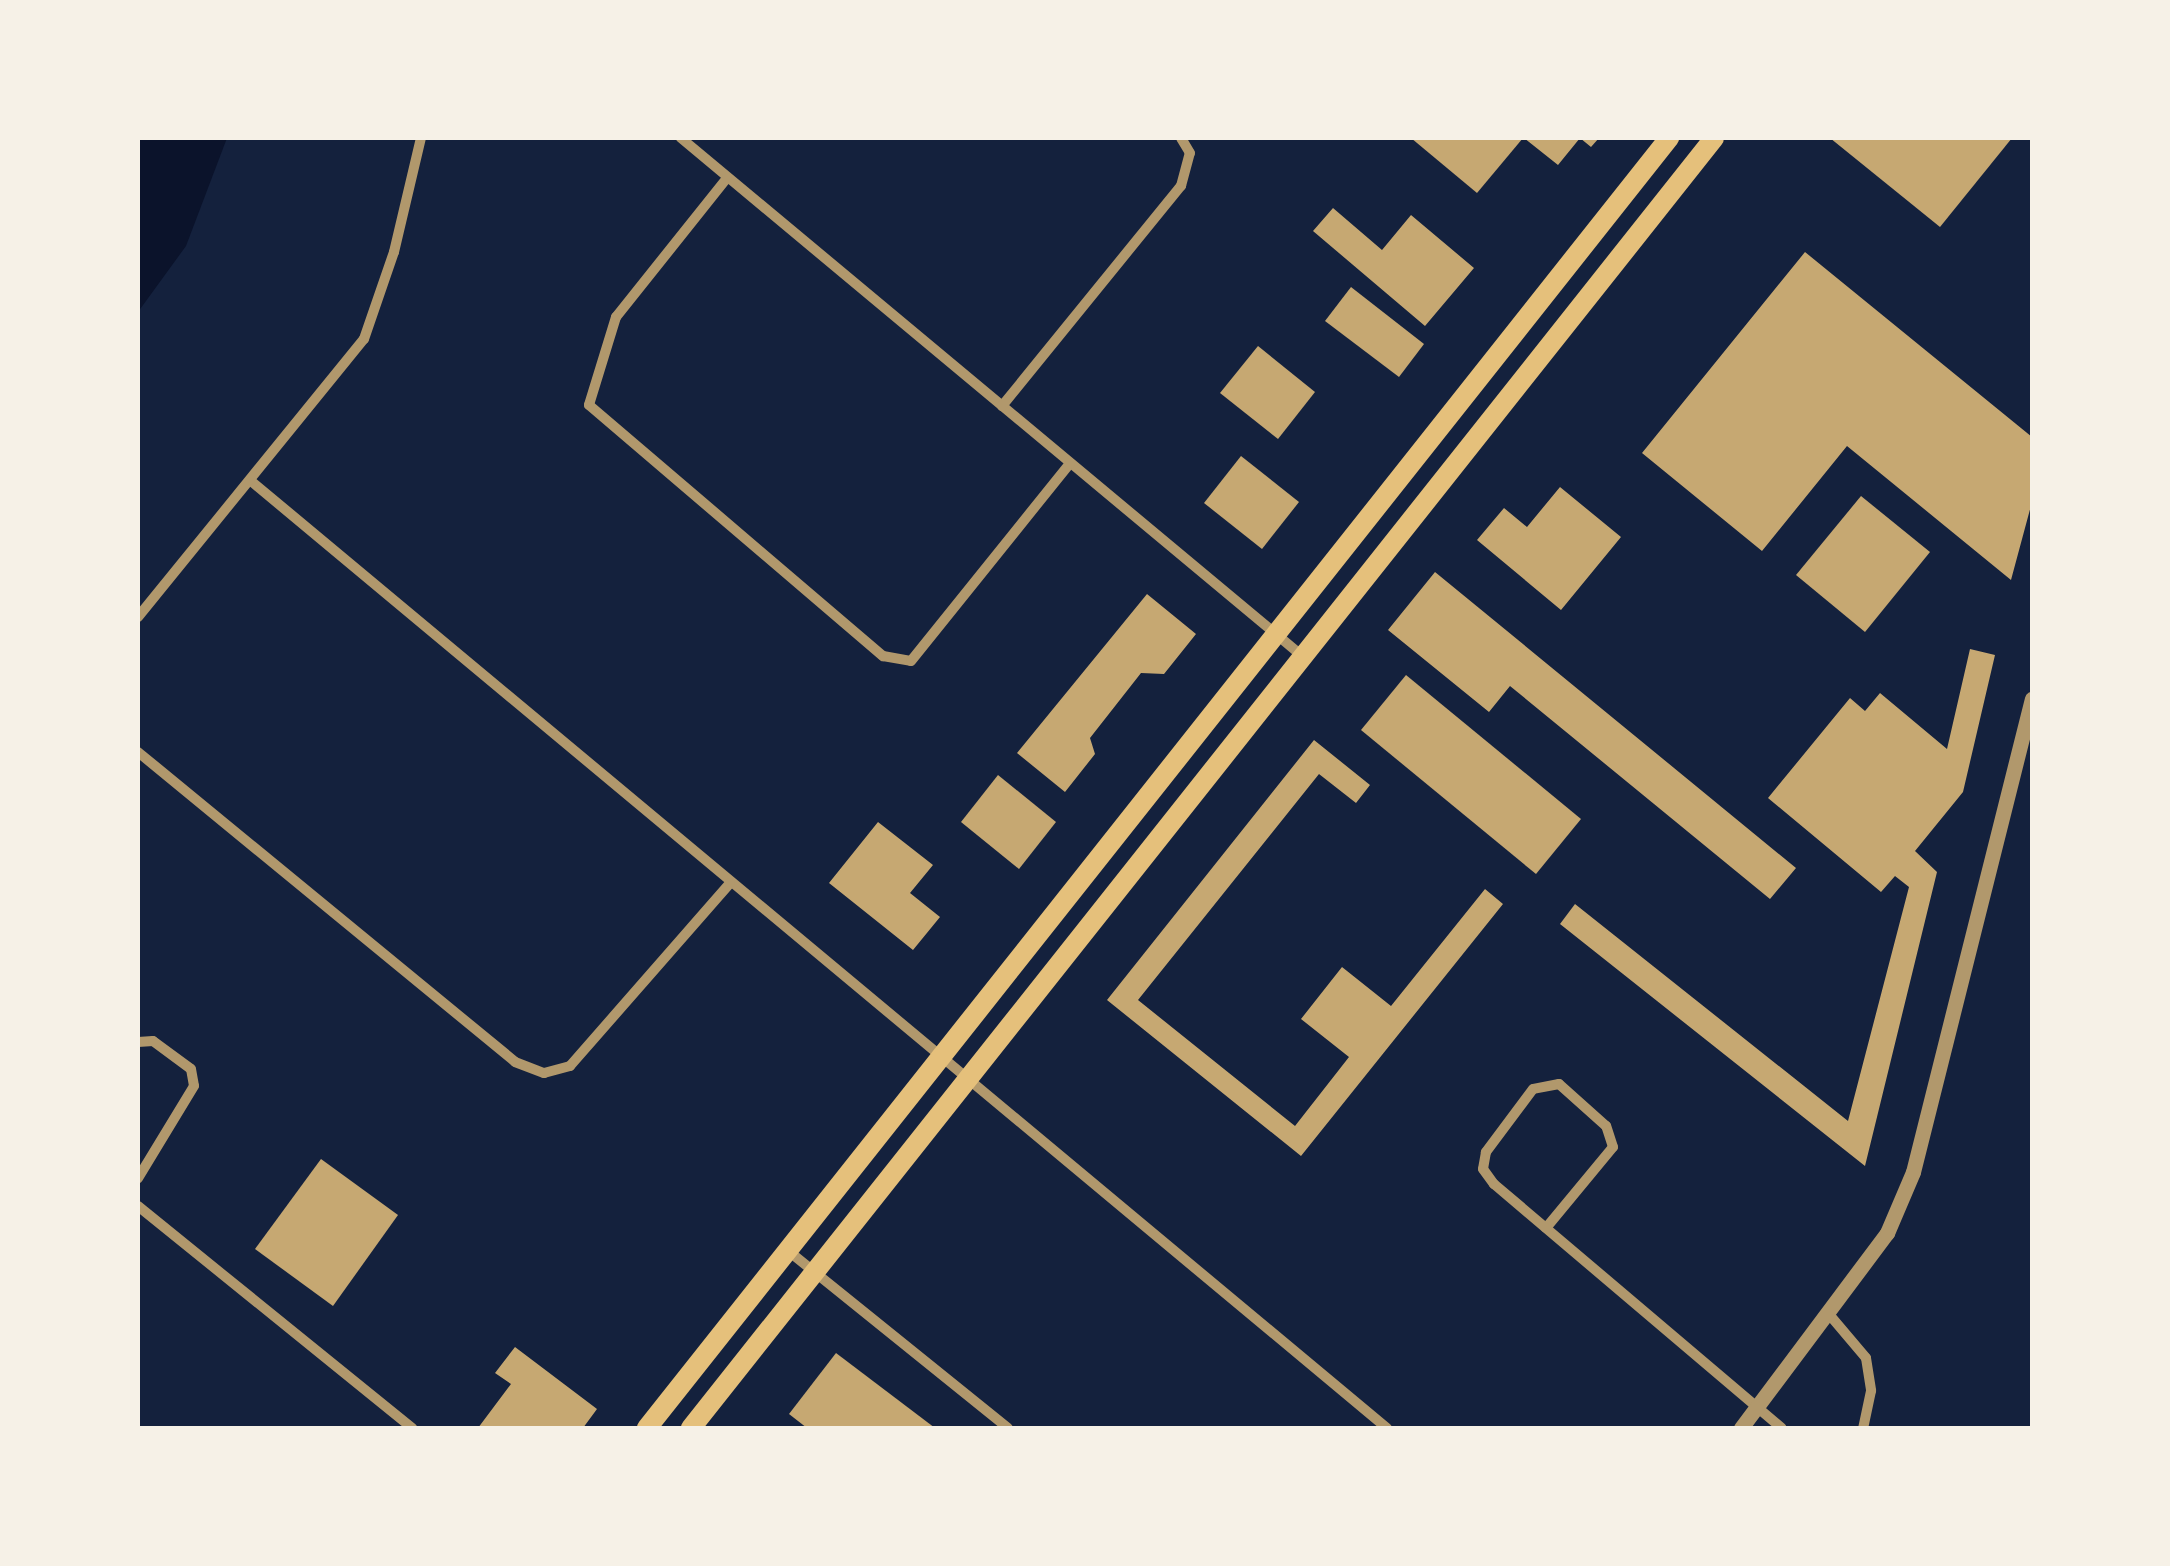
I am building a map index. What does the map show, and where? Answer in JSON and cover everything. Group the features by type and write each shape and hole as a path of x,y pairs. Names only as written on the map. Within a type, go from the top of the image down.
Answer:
{"main road":[{"path":"647,1428 785,1248 1669,138"},
{"path":"691,1428 811,1270 1714,138"},
{"path":"1556,283 1583,304"}],"street":[{"path":"138,617 364,338 394,252 422,138"},
{"path":"681,138 1301,654"},
{"path":"1002,406 1181,186 1190,153 1181,138"},
{"path":"727,178 616,317 589,405 869,644 884,656 910,661 1070,463"},
{"path":"252,481 1387,1428"},
{"path":"1741,1428 1887,1232 1913,1172 2032,699"},
{"path":"138,752 515,1062 544,1072 570,1066 730,883"},
{"path":"138,1042 153,1040 191,1070 194,1086 138,1178"},
{"path":"1546,1228 1612,1147 1606,1126 1559,1084 1533,1089 1486,1152 1482,1169 1546,1228 1782,1428"},
{"path":"138,1206 412,1428"},
{"path":"785,1248 1008,1428"},
{"path":"1828,1313 1866,1358 1872,1391 1863,1428"}],"water":[{"path":"138,138 227,138 186,246 138,312"}],"building":[{"path":"1411,138 1523,138 1477,193"},
{"path":"1524,138 1580,138 1558,165"},
{"path":"1580,138 1599,138 1591,147"},
{"path":"1830,138 2012,138 1940,227"},
{"path":"1333,208 1382,250 1411,215 1474,268 1425,326 1313,231"},
{"path":"1805,252 2032,437 2032,502 2011,580 1847,446 1762,551 1642,453"},
{"path":"1351,287 1424,344 1399,377 1325,321"},
{"path":"1258,346 1315,392 1278,439 1220,393"},
{"path":"1241,456 1299,502 1262,549 1204,503"},
{"path":"1560,487 1621,537 1561,610 1477,540 1504,508 1527,527"},
{"path":"1861,496 1930,552 1865,632 1796,575"},
{"path":"1435,572 1796,868 1770,899 1510,686 1489,712 1388,630"},
{"path":"1147,594 1196,634 1164,674 1141,673 1090,738 1095,754 1065,792 1017,753"},
{"path":"1970,649 1995,655 1963,792 1915,851 1937,872 1865,1166 1560,924 1575,904 1848,1121 1909,887 1895,876 1881,892 1768,798 1850,698 1865,711 1880,693 1947,749"},
{"path":"1406,675 1581,819 1536,874 1361,730"},
{"path":"1314,740 1370,785 1356,803 1319,774 1138,1000 1295,1126 1349,1057 1301,1019 1342,967 1391,1006 1485,889 1503,904 1301,1156 1107,1000"},
{"path":"998,775 1056,822 1019,869 961,822"},
{"path":"878,822 933,865 910,893 940,917 913,950 829,883"},
{"path":"321,1159 398,1215 333,1306 255,1249"},
{"path":"515,1347 597,1409 583,1428 478,1428 511,1384 495,1373"},
{"path":"836,1353 935,1428 807,1428 789,1414"}]}
